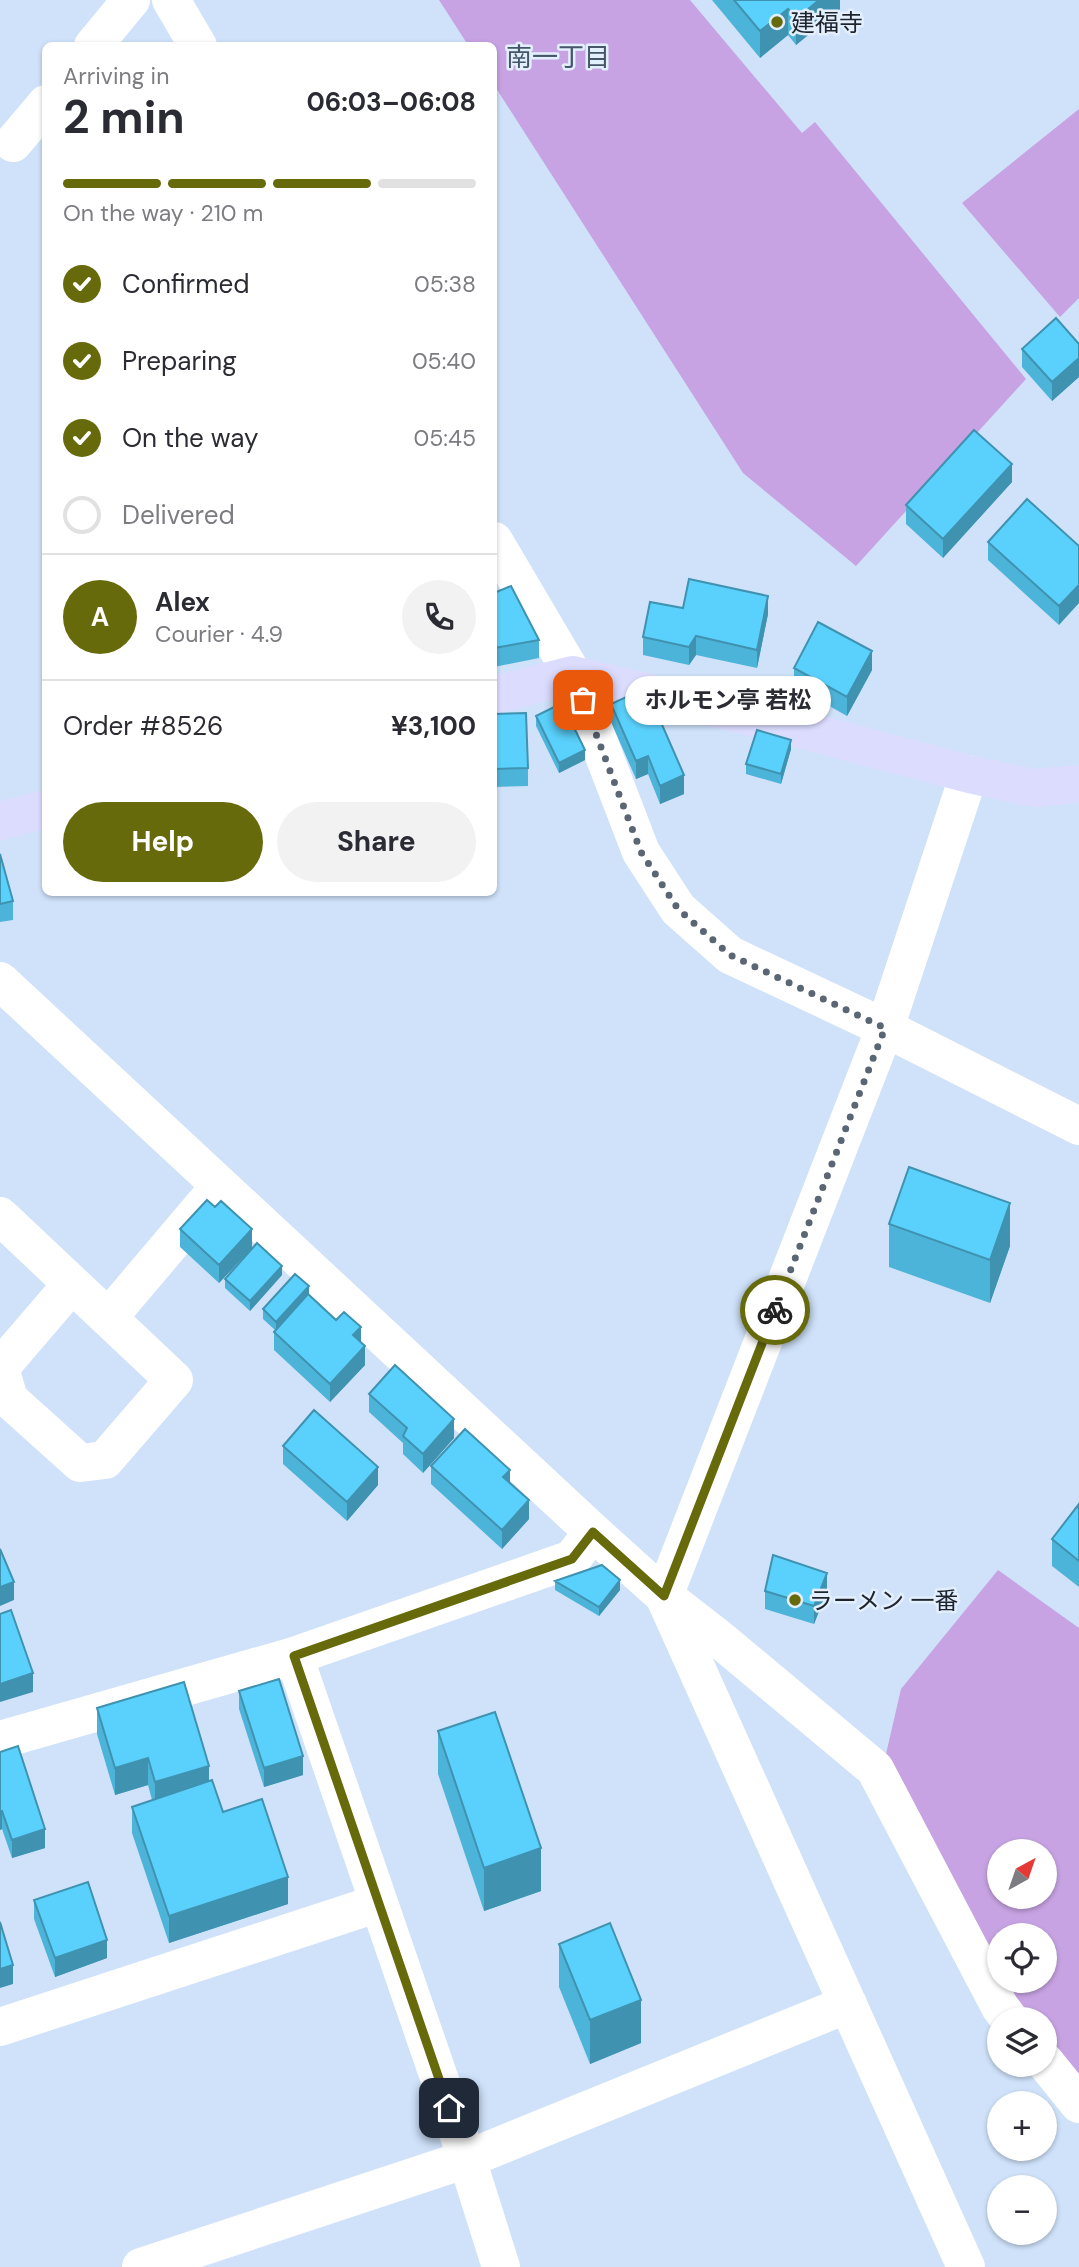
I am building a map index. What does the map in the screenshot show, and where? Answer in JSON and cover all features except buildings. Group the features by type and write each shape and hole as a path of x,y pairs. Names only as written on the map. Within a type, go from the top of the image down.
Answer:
{"street":[{"path":"96,42 131,0"},
{"path":"171,0 196,42"},
{"path":"13,143 42,109"},
{"path":"497,546 573,675 641,852 678,909 730,955 885,1028 1079,1126"},
{"path":"497,694 573,675 1033,788 1079,784"},
{"path":"966,2267 664,1596 885,1028 969,774"},
{"path":"0,821 42,810"},
{"path":"0,981 664,1596 875,1769 1000,2007"},
{"path":"108,1318 220,1186"},
{"path":"0,1216 174,1380 105,1461 80,1463 9,1399 0,1368 72,1284"},
{"path":"0,1740 294,1656 572,1559 593,1532"},
{"path":"294,1656 502,2267"},
{"path":"0,2027 379,1903"},
{"path":"141,2267 235,2252 848,2004"},
{"path":"1057,2077 1079,2104"}],"shaded area":[{"path":"439,0 690,0 802,133 815,122 1026,379 856,566 743,473 497,90 497,42 466,42"},
{"path":"1079,109 1079,298 1060,317 962,203"},
{"path":"998,1570 1079,1628 1079,2089 1057,2060 1057,2007 1018,2007 1009,1993 1057,1993 1057,1923 987,1923 987,1953 886,1754 901,1689"}],"way so far":[{"path":"583,700 641,852 678,909 730,955 885,1028 775,1310"}],"place":[{"name":"建福寺","path":"777,22"},
{"name":"ホルモン亭 若松","path":"583,700"},
{"name":"ラーメン 一番","path":"795,1600"}],"district":[{"name":"南一丁目","path":"558,57"}],"route":[{"path":"449,2108 294,1656 572,1559 593,1532 664,1596 775,1310"}]}
